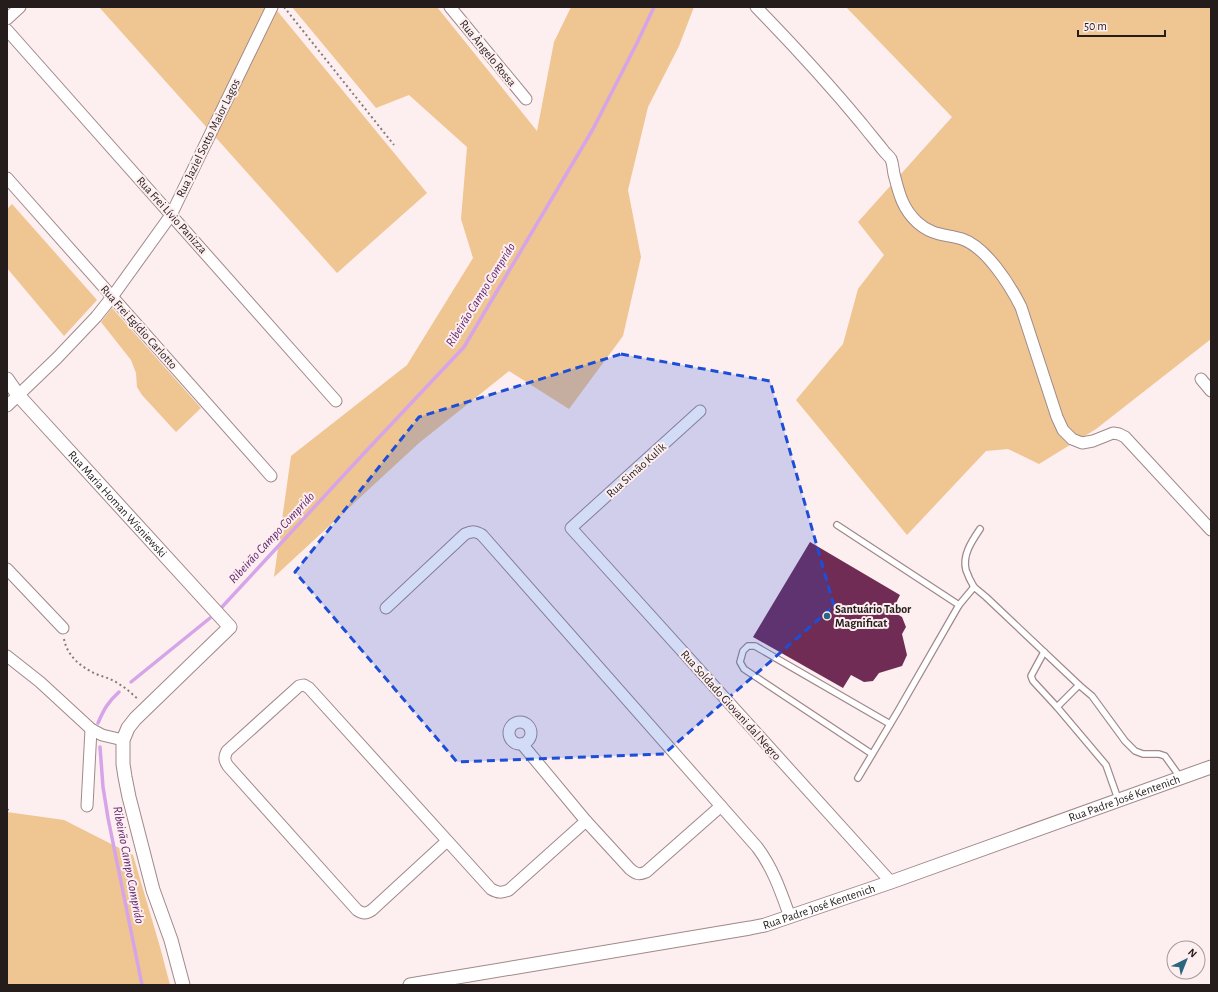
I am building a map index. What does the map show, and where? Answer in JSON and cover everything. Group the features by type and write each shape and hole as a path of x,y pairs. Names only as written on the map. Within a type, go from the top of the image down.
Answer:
{"street":[{"path":"7,19 20,7"},
{"name":"Rua Jaziel Sotto Maior Lagos","path":"7,406 73,342 96,317 171,215 272,7"},
{"name":"Rua Ângelo Rossa","path":"450,7 526,99"},
{"path":"756,7 816,70 890,159 900,198 907,210 917,222 927,230 940,235 962,240 973,245 989,259 1003,276 1021,307 1057,417 1063,430 1072,439 1082,443 1113,433 1125,437 1211,530"},
{"name":"Rua Frei Lívio Panizza","path":"7,30 336,401"},
{"name":"Rua Frei Egídio Carlotto","path":"7,178 271,476"},
{"name":"Rua Maria Homan Wisniewski","path":"7,379 18,395 230,627 147,707"},
{"path":"1201,379 1211,391"},
{"name":"Rua Simão Kulik","path":"571,528 700,411"},
{"name":"Rua Soldado Giovani dal Negro","path":"571,528 891,882"},
{"path":"386,608 465,534 471,531 482,535 765,858 773,872 790,916"},
{"path":"7,569 63,628"},
{"path":"7,656 40,682 91,730 102,735 123,740"},
{"path":"447,841 372,910 368,913 362,913 357,910 228,766 224,761 224,755 299,686 304,685 309,688 491,889 496,892 502,893 509,890 586,821"},
{"path":"147,707 128,728 123,740 123,764 129,798 153,890 174,947 183,985"},
{"path":"87,806 91,730"},
{"path":"522,744 586,821 635,874 646,872 721,806"},
{"name":"Rua Padre José Kentenich","path":"410,985 765,925 891,882 1211,766"}],"lane":[{"path":"837,525 958,605"},
{"path":"980,530 969,545 965,559 966,569 974,587 1092,696 1125,741 1135,751 1143,754 1159,754 1165,756 1180,778"},
{"path":"858,778 958,605 974,587"},
{"path":"872,754 744,669 740,662 743,651 748,646 755,646 890,724"},
{"path":"1044,652 1031,676 1033,682 1057,707 1106,765 1118,799"},
{"path":"1057,707 1079,685"}],"path":[{"path":"284,7 394,145"},
{"path":"63,628 68,652 76,661 96,674 119,683 147,707"}],"highlighted area":[{"path":"621,354 770,381 834,606 664,754 457,762 295,572 419,417"}],"shaded area":[{"path":"99,7 274,7 427,193 337,273"},
{"path":"292,7 437,7 537,131 554,42 571,7 694,7 679,46 648,107 628,190 641,257 623,336 569,409 509,371 419,443 274,577 291,456 407,365 473,258 461,219 467,147 409,95 376,108"},
{"path":"846,7 1211,7 1211,339 1096,429 1039,464 1008,449 986,451 907,535 796,400 843,344 858,289 884,255 858,222 952,117"},
{"path":"12,204 97,300 64,336 7,268 7,209"},
{"path":"112,308 201,408 176,432 142,395 137,387 136,373 131,360 101,322"},
{"path":"7,812 64,820 133,855 170,985 7,985"}],"building":[{"name":"Santuário Tabor Magnificat","path":"810,542 900,595 892,611 902,617 906,627 902,634 907,655 902,666 879,673 873,681 864,682 851,675 843,688 753,637"}],"waterway":[{"name":"Ribeirão Campo Comprido","path":"222,607 464,347 593,129 654,7"},
{"name":"Ribeirão Campo Comprido","path":"131,682 210,618"},
{"name":"Ribeirão Campo Comprido","path":"98,723 107,706 119,692"},
{"name":"Ribeirão Campo Comprido","path":"100,747 103,787 108,818 142,985"}],"place":[{"name":"Santuário Tabor Magnificat","path":"827,616"}]}
